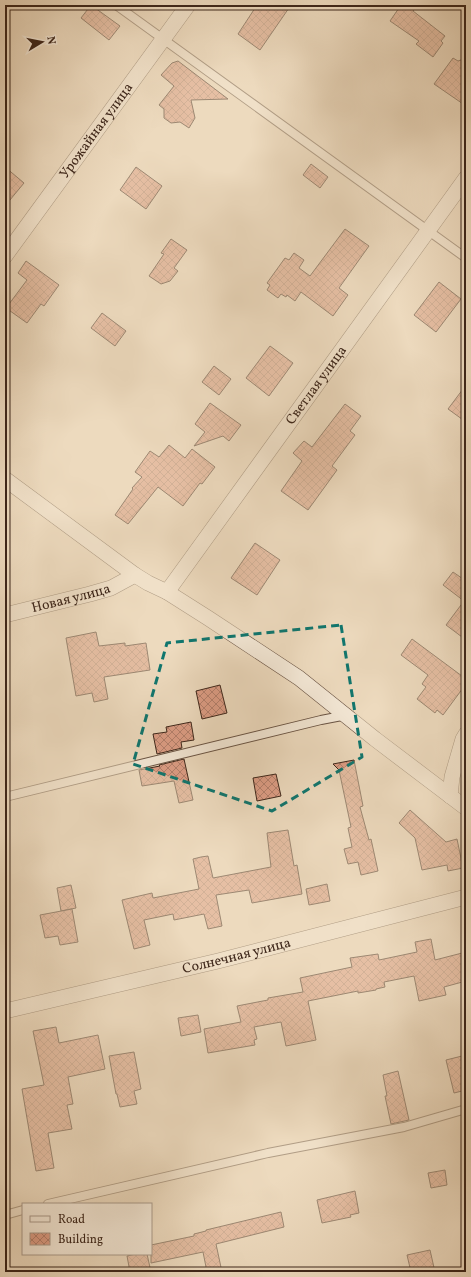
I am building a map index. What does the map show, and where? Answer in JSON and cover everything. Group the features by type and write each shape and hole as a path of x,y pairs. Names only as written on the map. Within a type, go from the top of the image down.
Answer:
{"street":[{"name":"Урожайная улица","path":"5,256 188,5"},
{"name":"Светлая улица","path":"167,592 466,178"},
{"path":"5,479 135,575 167,592 262,652 304,682 375,739 466,808"},
{"name":"Новая улица","path":"5,615 111,588 135,575"},
{"path":"450,796 452,777 463,739 466,734"},
{"name":"Солнечная улица","path":"5,1010 218,961 466,897"}],"lane":[{"path":"116,5 466,258"},
{"path":"5,797 347,715"},
{"path":"52,1203 268,1153 404,1127 466,1109"},
{"path":"5,1215 22,1210"}],"highlighted area":[{"path":"341,625 362,757 272,811 133,764 167,643"}],"building":[{"path":"91,5 120,26 109,40 81,18"},
{"path":"257,5 291,5 260,50 238,34"},
{"path":"401,5 418,5 413,11 445,36 441,41 443,43 433,57 416,44 419,41 390,21"},
{"path":"453,58 458,61 466,58 466,106 434,84"},
{"path":"178,61 228,99 191,100 195,118 189,128 180,122 171,123 164,118 164,109 159,105 174,86 161,75 172,63"},
{"path":"311,164 328,177 320,188 303,175"},
{"path":"5,167 24,183 5,206"},
{"path":"136,167 162,186 146,209 120,190"},
{"path":"345,229 369,246 339,288 348,295 333,316 301,292 295,301 287,295 286,297 281,294 278,298 267,290 270,285 267,283 285,258 289,260 294,253 304,260 299,268 310,276"},
{"path":"171,239 187,250 174,268 178,271 170,281 161,284 149,276 164,254 161,253"},
{"path":"26,261 59,285 44,306 41,304 27,323 6,308 27,280 18,273"},
{"path":"439,282 461,299 436,332 414,315"},
{"path":"102,313 126,331 115,346 91,328"},
{"path":"270,346 293,363 269,396 246,378"},
{"path":"214,366 231,379 219,395 202,382"},
{"path":"466,385 466,422 448,409"},
{"path":"210,403 241,425 229,441 223,436 194,446 205,432 195,424"},
{"path":"345,404 361,416 350,431 355,435 332,466 337,470 308,510 281,491 302,461 293,453 304,441 312,447"},
{"path":"169,445 185,458 192,449 215,467 202,484 200,483 183,506 158,487 128,524 115,515 133,489 132,488 142,477 135,472 150,451 159,457"},
{"path":"255,543 280,560 257,595 231,578"},
{"path":"453,572 466,581 466,640 446,625 464,601 443,585"},
{"path":"96,632 99,646 125,643 125,646 146,643 150,670 104,677 108,699 94,702 92,693 76,696 66,638"},
{"path":"412,639 466,679 466,684 443,715 437,710 435,713 417,699 426,687 422,684 428,675 401,655"},
{"path":"220,685 227,713 202,719 196,691"},
{"path":"191,722 194,740 181,742 182,748 157,754 153,734 167,732 166,727"},
{"path":"184,759 193,800 179,803 174,781 142,786 139,770"},
{"path":"354,760 363,806 360,807 369,840 371,839 378,871 361,875 358,862 348,864 344,849 352,847 348,828 351,827 339,770 333,764"},
{"path":"276,774 281,796 257,801 253,778"},
{"path":"410,810 446,842 457,839 463,868 448,871 447,865 422,870 415,838 399,823"},
{"path":"288,830 294,866 297,865 302,894 252,903 249,890 216,895 222,926 208,929 204,914 174,920 173,914 144,920 150,945 134,949 122,900 152,893 153,898 199,889 193,859 201,857 208,856 213,878 271,867 267,833"},
{"path":"327,884 330,901 309,905 306,889"},
{"path":"71,885 76,908 61,911 57,888"},
{"path":"72,909 78,942 60,945 58,936 45,938 40,915"},
{"path":"431,939 435,960 466,952 466,981 444,987 446,995 419,1001 414,976 384,982 385,987 376,990 358,993 358,991 308,1001 316,1040 286,1046 281,1022 254,1027 257,1039 254,1040 255,1045 208,1053 204,1029 241,1022 237,1006 268,1000 268,998 303,992 300,978 352,967 350,958 378,954 379,960 417,952 415,942"},
{"path":"198,1015 201,1032 181,1036 178,1018"},
{"path":"56,1027 59,1043 98,1035 105,1069 68,1077 73,1104 67,1105 72,1129 48,1133 54,1168 36,1171 22,1089 44,1085 33,1031"},
{"path":"134,1052 141,1089 134,1091 137,1104 120,1107 109,1056"},
{"path":"466,1055 466,1090 454,1093 446,1060"},
{"path":"398,1071 409,1120 391,1124 385,1096 387,1096 383,1075"},
{"path":"445,1170 447,1185 431,1188 428,1173"},
{"path":"355,1191 359,1213 350,1215 351,1217 322,1223 317,1200"},
{"path":"281,1212 284,1227 216,1244 222,1272 207,1272 203,1252 151,1263 152,1245 194,1236 194,1234"},
{"path":"430,1250 435,1272 411,1272 407,1255"},
{"path":"147,1255 151,1272 130,1272 127,1256"}]}
